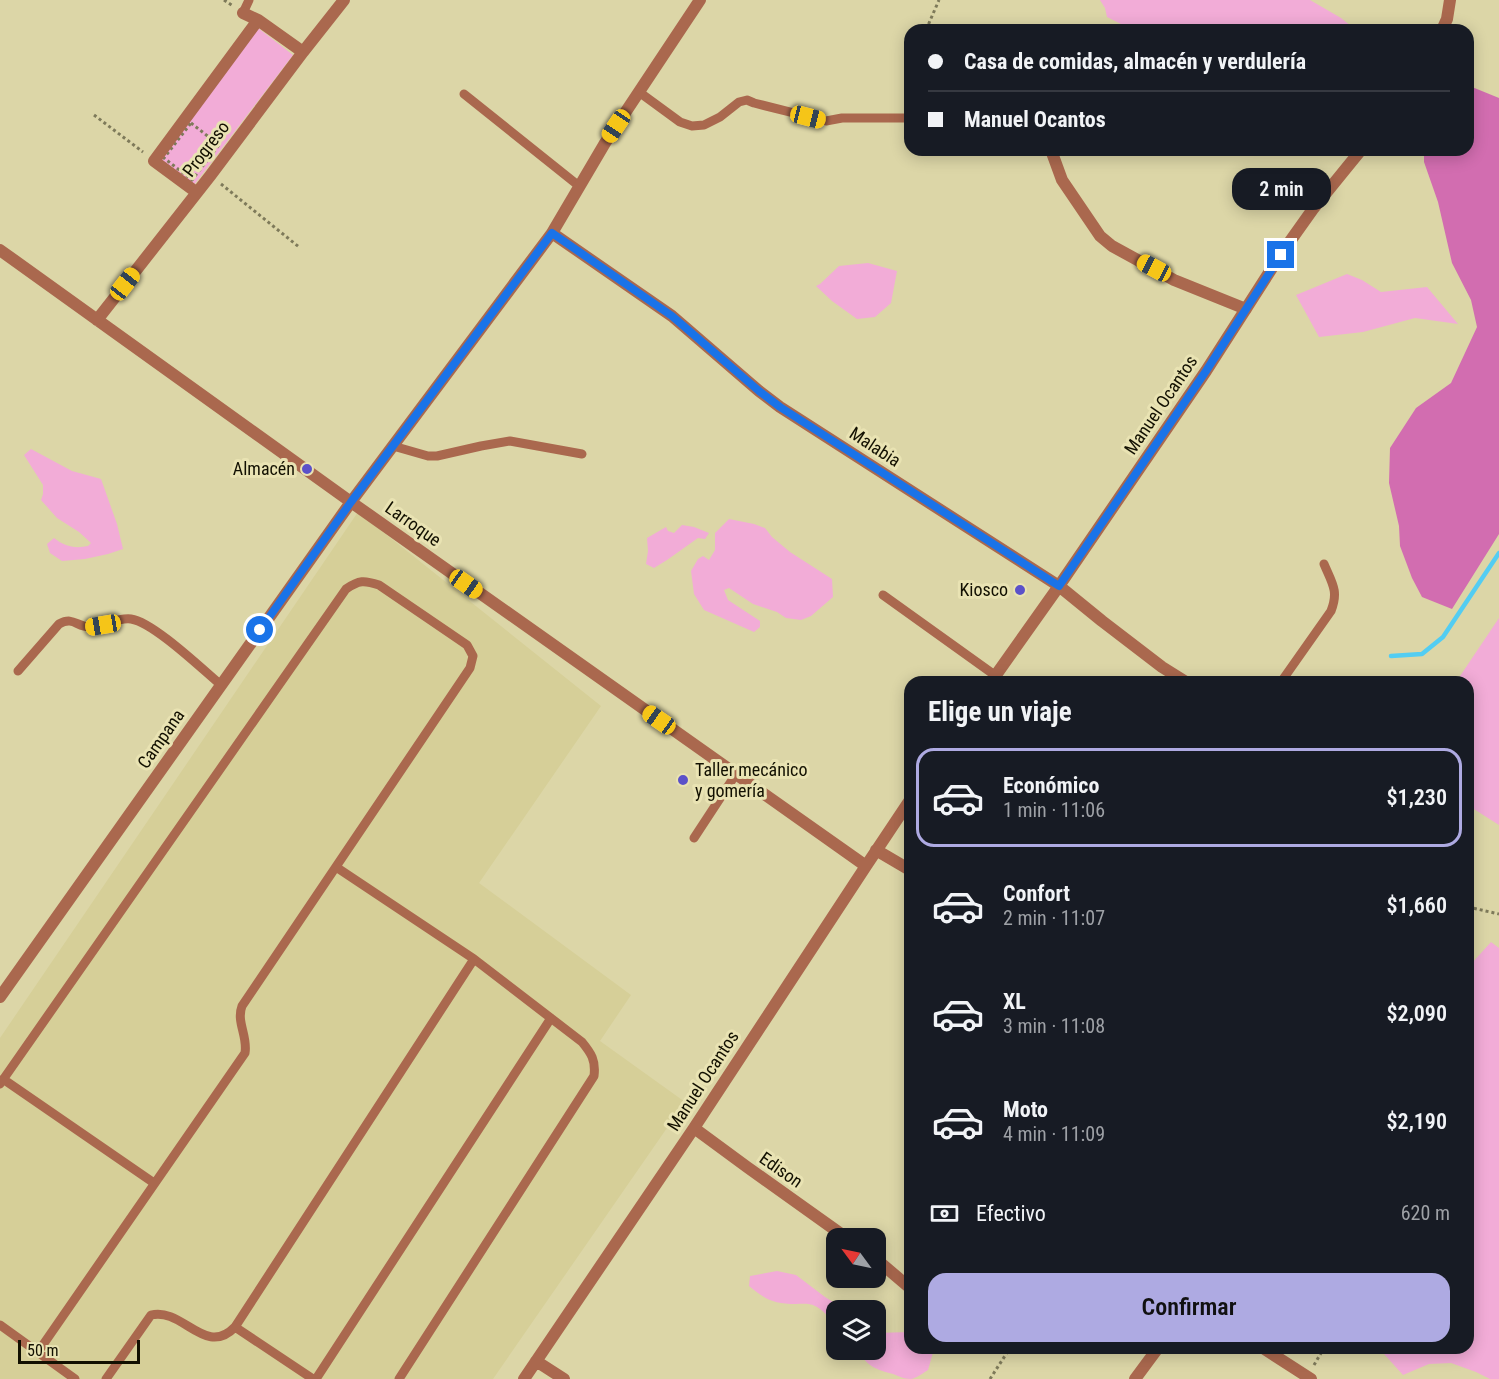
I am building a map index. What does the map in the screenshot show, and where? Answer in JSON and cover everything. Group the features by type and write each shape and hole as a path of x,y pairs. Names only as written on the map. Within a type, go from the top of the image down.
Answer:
{"street":[{"name":"Progreso","path":"97,320 344,0"},
{"name":"Campana","path":"0,997 351,502 552,233 605,143 700,0"},
{"path":"1445,24 1450,0"},
{"path":"243,13 258,20 303,52"},
{"path":"196,192 159,159 258,20"},
{"path":"1053,156 1062,180 1100,236 1112,246 1174,280 1246,309"},
{"name":"Manuel Ocantos","path":"996,676 1206,371 1281,255 1313,209 1357,156"},
{"name":"Malabia","path":"552,233 672,316 780,407 1059,586 1110,628 1176,676"},
{"name":"Larroque","path":"0,250 351,502 866,866"},
{"name":"Manuel Ocantos","path":"524,1379 694,1128 904,809"},
{"path":"876,850 904,866"},
{"name":"Edison","path":"694,1128 833,1228"},
{"path":"886,1268 904,1283"},
{"path":"1135,1379 1154,1354"},
{"path":"1272,1354 1311,1379"},
{"path":"536,1361 564,1379"}],"lane":[{"path":"243,13 249,0"},
{"path":"639,92 680,122 692,126 705,125 739,102 747,100 826,121 842,118 904,117"},
{"path":"464,94 579,186"},
{"path":"393,446 428,456 437,456 510,441 582,454"},
{"path":"1285,676 1331,611 1335,601 1336,593 1324,564"},
{"path":"38,1352 245,1053 247,1044 239,1015 242,1006 470,668 473,656 467,645 379,585 367,581 355,582 346,589 2,1081 154,1184"},
{"path":"883,595 990,676"},
{"path":"18,671 59,624 65,621 73,621 88,627 103,625 119,619 133,619 155,629 221,685"},
{"path":"694,838 736,774"},
{"path":"336,867 474,959 582,1042 592,1055 595,1070 594,1076 399,1379"},
{"path":"106,1379 151,1315 158,1313 169,1315 202,1335 217,1338 229,1333 235,1327 474,959"},
{"path":"235,1327 314,1379 551,1018"},
{"path":"0,1325 75,1379"}],"path":[{"path":"929,24 939,0"},
{"path":"94,116 159,159 192,180 219,145 191,123 159,159"},
{"path":"210,176 298,247"},
{"path":"1474,908 1499,914"},
{"path":"990,1379 1006,1354"}],"shaded area":[{"path":"1100,0 1310,0 1348,24 1121,24 1107,17"},
{"path":"258,28 293,55 194,185 159,158"},
{"path":"1474,88 1499,98 1499,534 1452,609 1422,597 1412,578 1400,546 1399,526 1389,483 1390,448 1416,408 1451,383 1477,327 1471,300 1452,263 1438,202 1424,156 1474,156"},
{"path":"868,263 897,271 891,303 875,317 857,319 816,286 839,266"},
{"path":"1347,274 1381,292 1427,287 1458,324 1415,318 1363,332 1319,337 1296,295"},
{"path":"31,449 72,471 101,479 123,549 85,559 62,561 50,553 47,544 54,538 65,545 74,547 88,546 91,543 57,518 41,500 43,485 24,455"},
{"path":"358,512 601,706 479,883 631,995 600,1041 685,1102 493,1379 0,1379 0,1038"},
{"path":"729,519 765,528 790,552 832,579 833,597 811,616 801,620 786,618 777,612 753,604 729,588 724,590 728,600 760,621 760,627 754,632 704,610 694,594 691,571 698,559 703,556 709,560 715,550 715,533"},
{"path":"682,525 709,533 705,539 698,538 654,568 646,564 647,538 666,527 668,531 674,533"},
{"path":"1499,618 1499,825 1474,809 1474,676 1460,676"},
{"path":"1491,942 1499,948 1499,1379 1490,1379 1451,1363 1429,1364 1403,1375 1384,1354 1474,1354 1474,961"},
{"path":"777,1271 796,1275 830,1300 826,1300 826,1314 808,1304 788,1304 766,1298 749,1286 750,1276"},
{"path":"904,1332 904,1354 933,1354 928,1370 911,1379 868,1364 865,1360 886,1360 886,1333"}],"waterway":[{"path":"1391,656 1422,654 1443,637 1499,553"}],"place":[{"name":"Almacén","path":"307,469"},
{"name":"Kiosco","path":"1020,590"},
{"name":"Taller mecánico y gomería","path":"683,780"}],"route":[{"path":"260,630 351,502 552,233 672,316 780,407 1059,586 1206,371 1281,255"}]}
